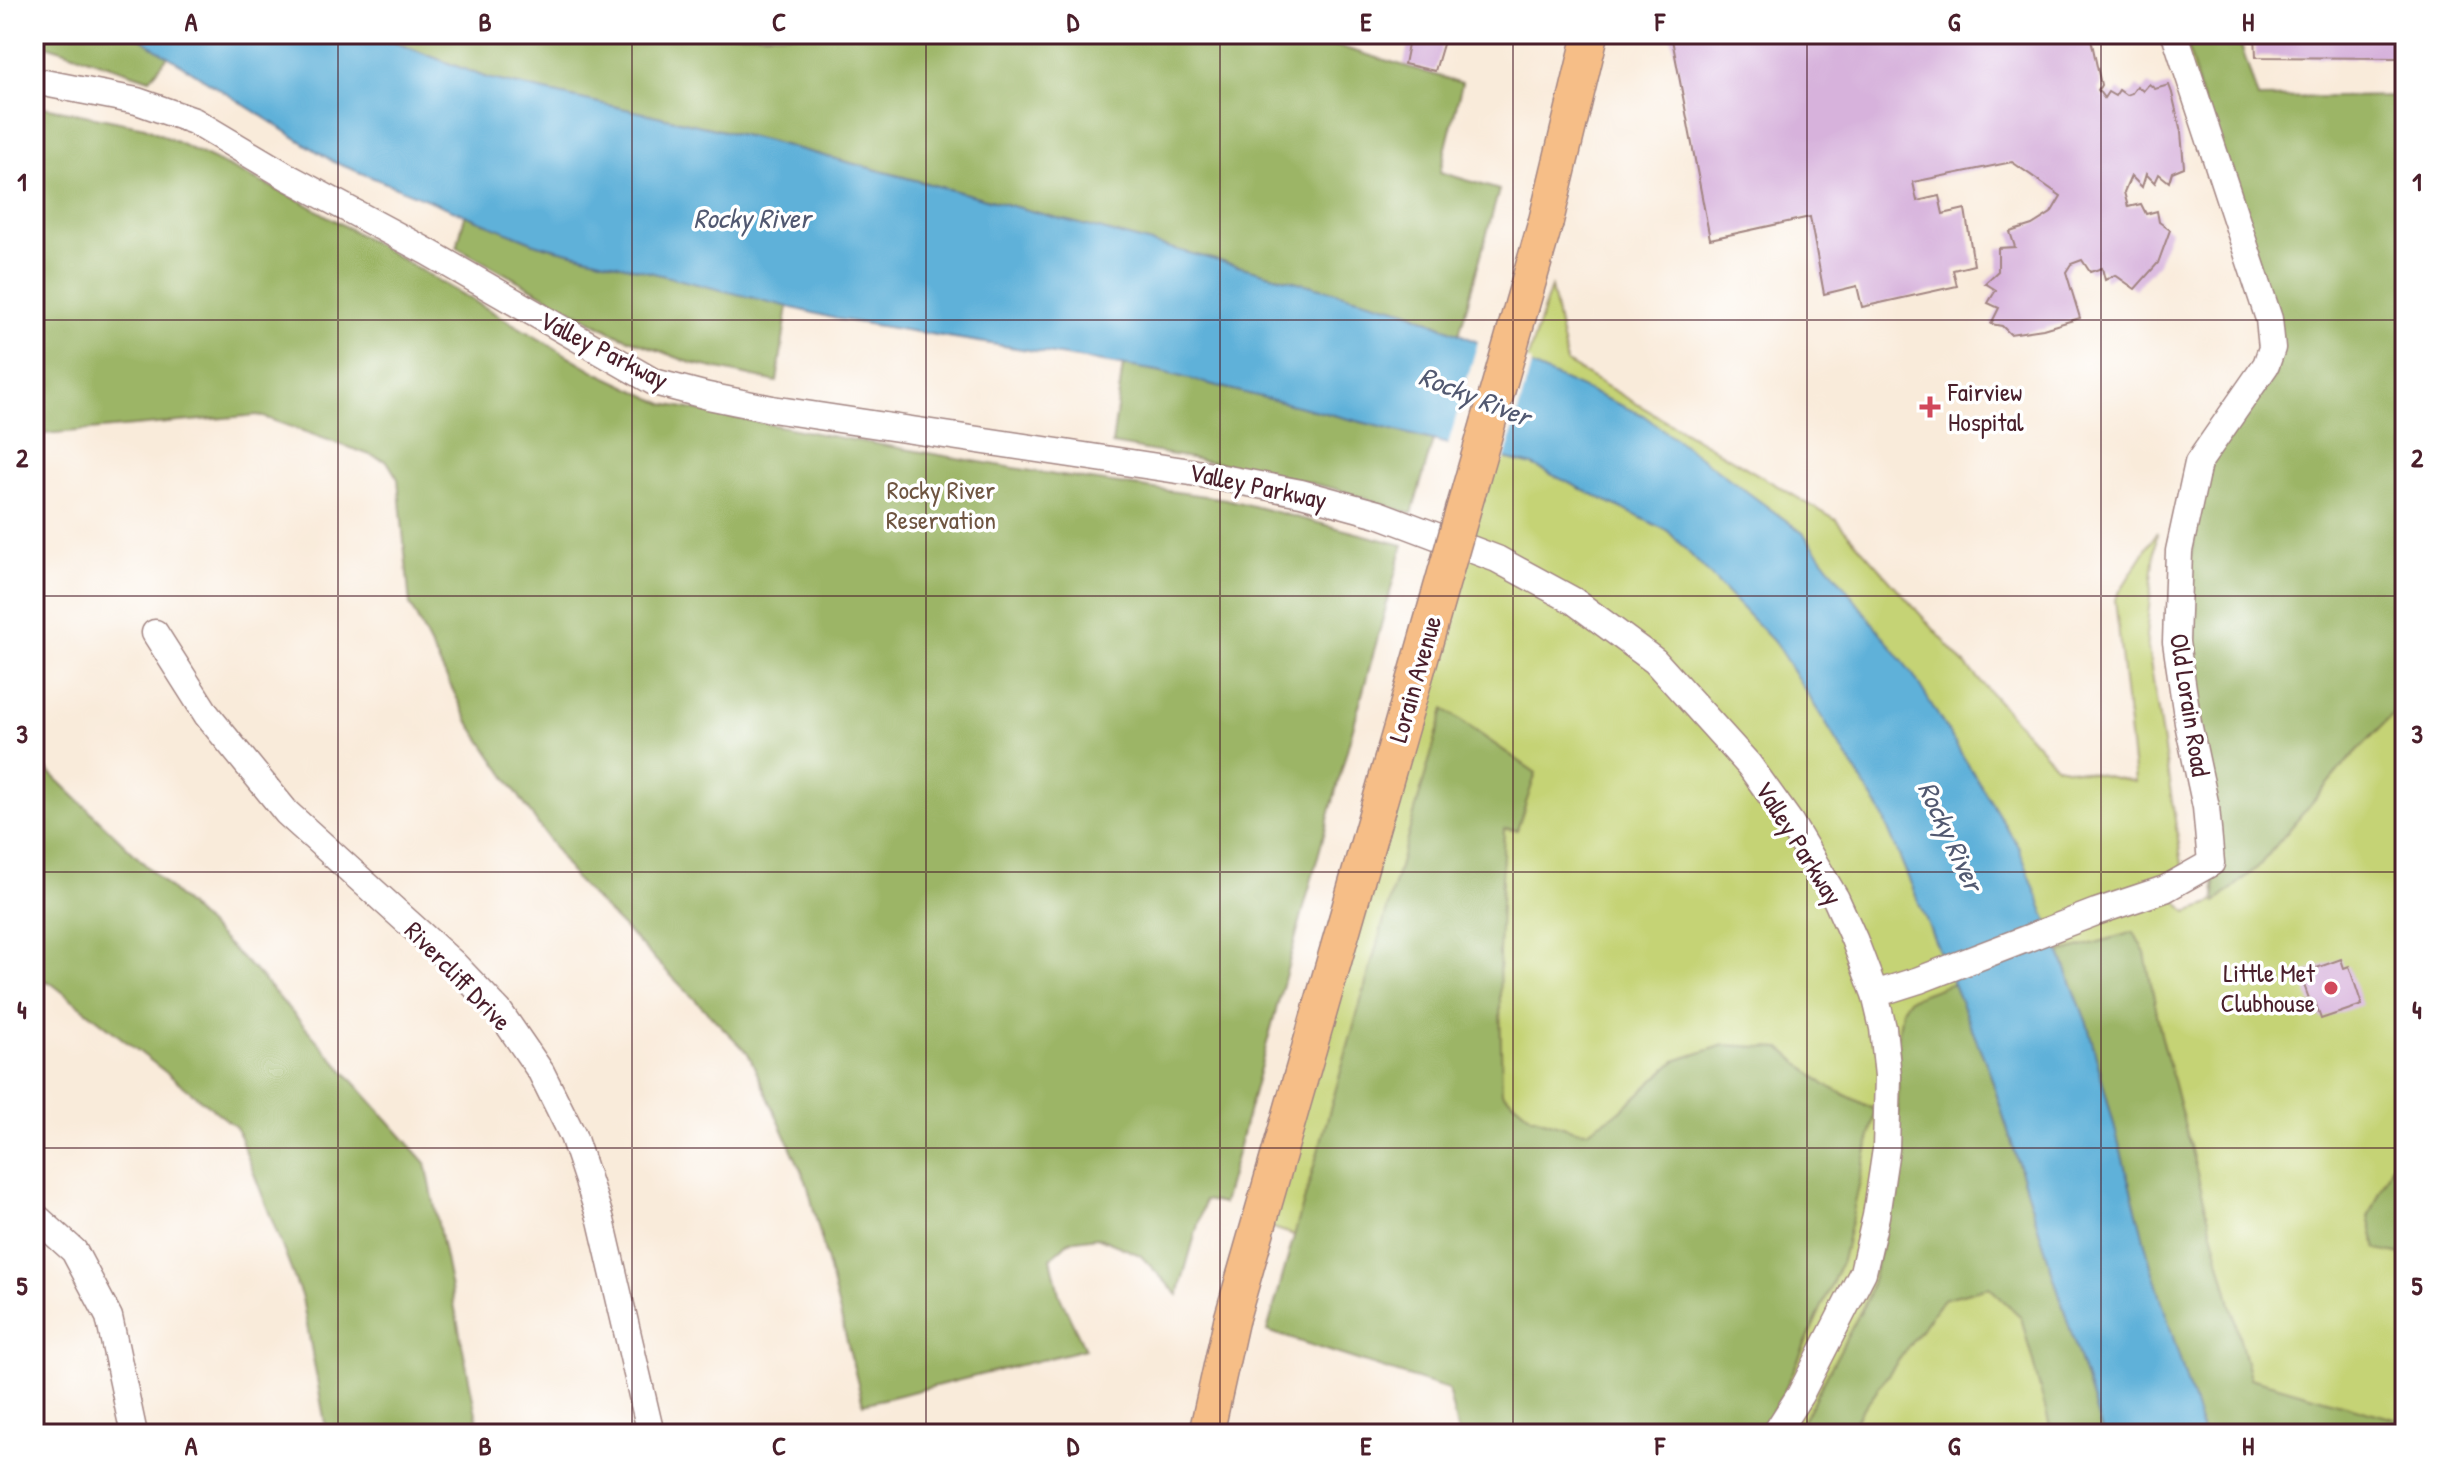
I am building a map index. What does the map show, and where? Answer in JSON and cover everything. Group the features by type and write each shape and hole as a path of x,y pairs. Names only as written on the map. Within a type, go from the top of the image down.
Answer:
{"main road":[{"name":"Lorain Avenue","path":"1206,1434 1231,1321 1546,221 1591,34"}],"street":[{"name":"Old Lorain Road","path":"1875,994 2165,889 2211,863 2206,807 2188,723 2176,642 2179,551 2198,463 2266,365 2272,348 2269,319 2175,34"},
{"name":"Valley Parkway","path":"34,81 137,101 194,121 654,382 772,409 1191,472 1301,493 1378,514 1497,559 1574,601 1655,661 1749,765 1790,822 1836,899 1875,994 1883,1028 1888,1076 1886,1149 1863,1272 1800,1395 1775,1434"},
{"name":"Rivercliff Drive","path":"155,633 207,715 287,813 454,964 499,1011 541,1072 573,1136 601,1220 651,1434"},
{"path":"34,1215 74,1251 109,1317 134,1434"}],"green space":[{"path":"34,34 133,34 168,56 150,79 34,41"},
{"path":"373,34 1297,34 1462,83 1440,172 1499,190 1459,334 1407,311 764,140 487,78"},
{"path":"2170,34 2237,34 2270,136 2405,128 2405,1434 1458,1434 1421,1257 1306,1239 1246,1219 1551,287 1567,363 1836,520 2056,766 2135,782 2115,599 2157,532 2146,636 2185,883 2167,890 2187,912 2208,905 2216,899 2175,635 2288,348"},
{"path":"2238,36 2258,98 2405,96 2405,702 2339,770 2258,867 2216,902 2213,844 2189,642 2190,560 2208,468 2275,375 2188,47"},
{"name":"Rocky River Reservation","path":"34,105 145,127 301,201 598,373 664,404 1055,475 1226,499 1403,545 1223,1204 1205,1200 1178,1295 1140,1255 1097,1237 1069,1241 1051,1258 1059,1294 1085,1349 863,1404 807,1183 748,1053 576,880 470,724 410,605 398,479 387,461 258,415 34,435"},
{"path":"465,215 537,244 788,306 777,382 691,363 611,332 457,247"},
{"path":"1123,365 1433,440 1412,514 1336,489 1246,468 1112,444"},
{"path":"1444,709 1536,773 1517,830 1504,829 1499,953 1502,1092 1531,1116 1587,1131 1619,1112 1675,1061 1724,1045 1781,1048 1825,1085 1876,1110 1842,1261 1782,1397 1758,1434 1458,1434 1448,1389 1267,1331"},
{"path":"34,757 257,973 426,1163 480,1434 327,1434 302,1298 236,1127 51,983 34,976"},
{"path":"2134,932 2145,953 2161,1034 2250,1378 2405,1422 2405,1434 2203,1434 2151,1267 2088,1026 2060,953"},
{"path":"1953,983 1989,1070 2103,1434 2052,1434 2021,1317 1989,1287 1943,1299 1845,1434 1796,1434 1867,1299 1898,1179 1898,1037 1902,1009 1909,999"},
{"path":"2405,1135 2405,1255 2402,1255 2377,1250 2369,1217"}],"water":[{"name":"Rocky River","path":"133,34 373,34 487,78 764,140 1407,311 1643,415 1803,533 1914,676 2019,848 2088,1026 2151,1266 2203,1434 2103,1434 1989,1070 1880,810 1776,644 1668,531 1532,465 1158,371 837,319 537,244 334,162"}],"pier":[{"path":"1479,338 1532,362 1504,462 1447,448"}],"building":[{"path":"1410,34 1446,34 1435,71 1404,64"},
{"path":"1671,34 2090,34 2101,85 2098,90 2104,98 2108,92 2115,96 2119,90 2126,95 2132,93 2137,86 2143,91 2149,84 2155,89 2169,85 2172,93 2181,132 2184,167 2172,172 2169,182 2159,174 2155,183 2146,174 2142,187 2131,176 2124,192 2128,207 2141,204 2146,214 2157,211 2159,222 2170,230 2158,263 2135,289 2115,275 2105,280 2102,268 2090,272 2082,260 2071,264 2066,272 2080,318 2043,329 2010,334 2002,326 1991,324 1999,308 1988,303 1996,290 1985,283 1998,271 1998,248 2015,247 2010,232 2032,225 2051,213 2061,196 2012,162 1913,182 1917,201 1939,196 1943,214 1965,209 1974,265 1953,270 1957,286 1862,307 1857,286 1824,294 1810,217 1710,239"},
{"path":"2255,34 2405,34 2405,58 2256,57"},
{"name":"Little Met Clubhouse","path":"2341,959 2344,968 2349,966 2362,1005 2321,1019 2315,1002 2311,1004 2300,974"}],"place":[{"name":"Fairview Hospital","path":"1930,407"},
{"name":"Little Met Clubhouse","path":"2331,988"}]}
